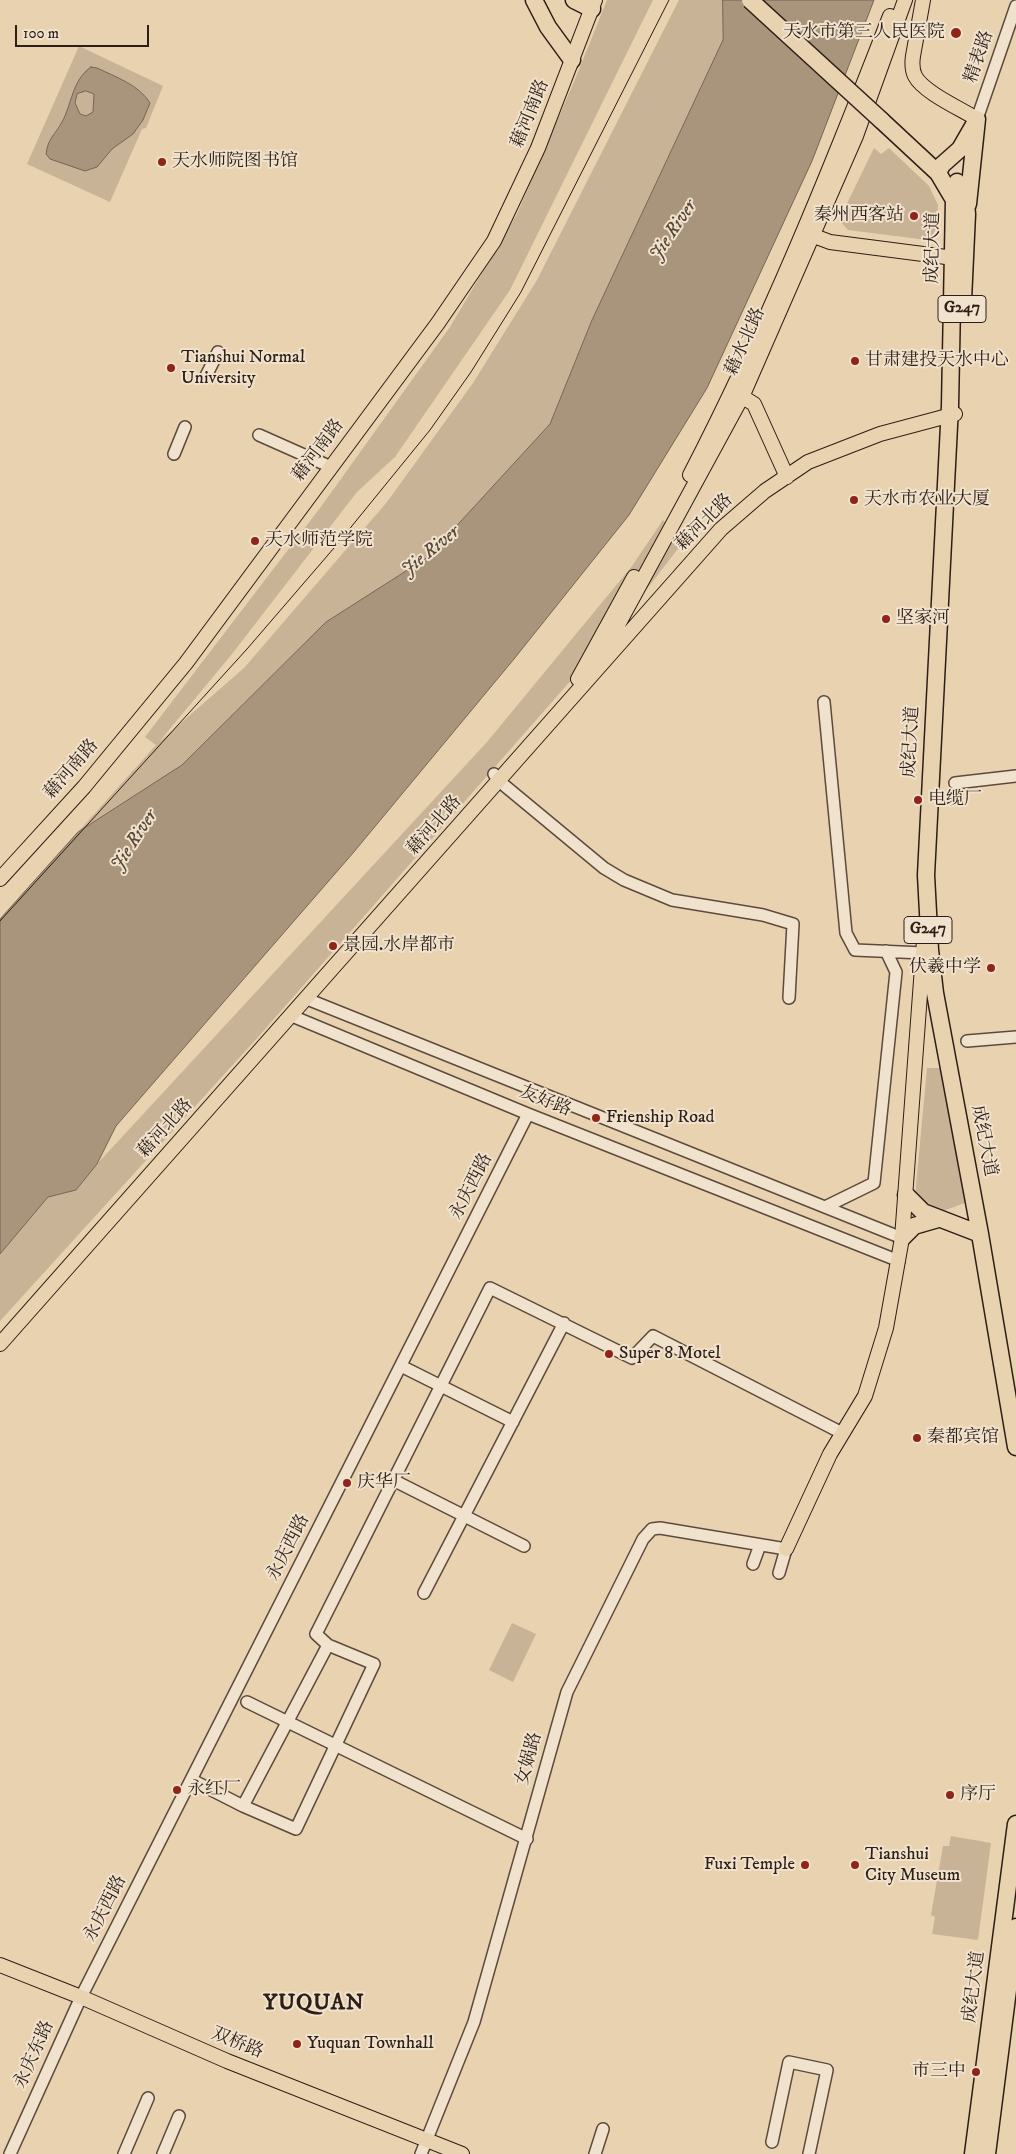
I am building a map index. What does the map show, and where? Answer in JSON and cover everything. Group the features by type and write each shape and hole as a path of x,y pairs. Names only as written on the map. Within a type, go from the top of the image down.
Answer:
{"highway":[{"path":"534,0 548,27 572,60"},
{"path":"574,0 593,4"},
{"name":"G247","path":"750,0 885,118"},
{"name":"G247","path":"765,0 885,118"},
{"name":"成纪大道","path":"885,118 940,169 956,179 965,196 967,214 952,410 926,875 927,905 934,993 980,1234 1016,1447"},
{"path":"940,169 960,149 977,119"},
{"path":"967,214 977,119"},
{"name":"成纪大道","path":"940,169 954,200 954,258 952,410 931,875 944,986 1016,1391"},
{"path":"906,1195 923,1212 980,1234"},
{"path":"902,1238 914,1226 938,1219"},
{"name":"成纪大道","path":"973,2154 1016,1824"},
{"name":"成纪大道","path":"987,2154 1016,1927"}],"main road":[{"name":"藉水北路","path":"808,234 896,0"},
{"name":"藉水北路","path":"608,643 738,394 808,234 856,136 905,0"},
{"path":"923,0 913,56 914,75 927,88 977,119"},
{"name":"藉河南路","path":"0,879 84,787 186,663 438,323 494,241 538,148 593,4"},
{"path":"808,234 830,242 954,258"},
{"name":"藉水北路","path":"582,681 656,541 738,394"},
{"path":"738,394 754,404 785,473"},
{"name":"藉河北路","path":"0,1331 582,681 721,530 804,454 878,426 952,410"},
{"name":"藉河北路","path":"582,681 608,643 715,523 760,484 785,473"},
{"name":"藉河北路","path":"0,1344 307,999 497,777"},
{"path":"786,1549 830,1454 865,1396 886,1328 902,1238 923,953 931,875"},
{"path":"0,1954 46,1984"},
{"name":"双桥路","path":"0,1965 227,2061 462,2154"},
{"path":"0,1976 46,1984"}],"street":[{"name":"精表路","path":"977,119 1016,6"},
{"path":"205,378 218,352"},
{"path":"174,454 185,426"},
{"path":"260,436 331,467"},
{"path":"824,702 846,933 855,950 923,953"},
{"path":"955,783 1016,776"},
{"path":"497,777 604,868 624,880 672,900 763,915 793,924 790,998"},
{"path":"824,1206 874,1183 896,972 886,951"},
{"path":"307,999 902,1238"},
{"name":"友好路","path":"292,1016 528,1114 898,1261"},
{"path":"967,1041 1016,1037"},
{"name":"永庆西路","path":"81,1998 528,1114"},
{"path":"192,1780 243,1806 296,1829 374,1664 328,1645 316,1634 490,1288 632,1358 653,1336 842,1433"},
{"path":"424,1593 564,1323"},
{"path":"401,1366 513,1422"},
{"path":"393,1480 524,1546"},
{"name":"女娲路","path":"421,2154 474,2022 567,1692 643,1539 652,1529 660,1528 786,1549"},
{"path":"754,1564 760,1545"},
{"path":"779,1573 786,1549"},
{"path":"243,1806 328,1645"},
{"path":"247,1702 526,1839"},
{"name":"永庆东路","path":"10,2154 81,1998"},
{"path":"772,2142 789,2062 828,2070 809,2154"},
{"path":"124,2154 148,2098"},
{"path":"163,2154 180,2116"},
{"path":"595,2154 603,2129"}],"shaded area":[{"path":"607,0 653,0 510,290 395,457 357,492 232,654 159,742 244,668 387,502 473,383 537,280 679,0 723,0 723,40 592,320 550,424 428,557 326,622 182,765 78,832 156,745 145,737 320,508 450,327 517,214"},
{"path":"79,46 163,86 146,128 142,129 110,202 27,164"},
{"path":"874,148 881,154 889,148 929,186 938,205 937,227 932,236 927,240 848,230 839,220"},
{"path":"663,520 684,541 615,630 259,1036 0,1321 0,1254 48,1197 76,1190 97,1164 487,742 632,566"},
{"path":"927,1068 941,1068 965,1203 938,1211 928,1208 915,1197"},
{"path":"512,1623 536,1634 513,1682 489,1670"},
{"path":"951,1836 991,1843 978,1940 932,1934 935,1917 931,1915 943,1846 949,1846"}],"water":[{"name":"Jie River","path":"723,0 874,0 812,161 707,388 629,515 514,659 353,853 116,1126 97,1164 76,1190 48,1197 0,1254 0,919 78,832 182,765 326,622 428,557 550,424 592,320 723,40"},
{"path":"91,67 112,75 140,91 150,103 143,120 133,134 112,149 97,167 85,171 50,159 46,154 50,140 65,115 76,85","holes":["86,91 94,94 93,112 86,116 80,114 75,103 77,94"]}],"tram line":[{"path":"0,921 247,649 334,548 430,430 471,372 521,292 669,0"}],"place":[{"name":"天水市第三人民医院","path":"956,33"},
{"name":"天水师院图书馆","path":"162,162"},
{"name":"秦州西客站","path":"914,216"},
{"name":"甘肃建投天水中心","path":"855,361"},
{"name":"Tianshui Normal University","path":"171,368"},
{"name":"天水市农业大厦","path":"854,500"},
{"name":"天水师范学院","path":"255,541"},
{"name":"坚家河","path":"886,619"},
{"name":"电缆厂","path":"918,800"},
{"name":"景园.水岸都市","path":"333,946"},
{"name":"伏羲中学","path":"991,968"},
{"name":"Frienship Road","path":"596,1118"},
{"name":"Super 8 Motel","path":"609,1354"},
{"name":"秦都宾馆","path":"917,1438"},
{"name":"庆华厂","path":"347,1483"},
{"name":"永红厂","path":"177,1790"},
{"name":"序厅","path":"950,1795"},
{"name":"Fuxi Temple","path":"805,1865"},
{"name":"Tianshui City Museum","path":"855,1865"},
{"name":"Yuquan Townhall","path":"297,2044"},
{"name":"市三中","path":"976,2072"}],"district":[{"name":"YUQUAN","path":"314,2004"}]}
